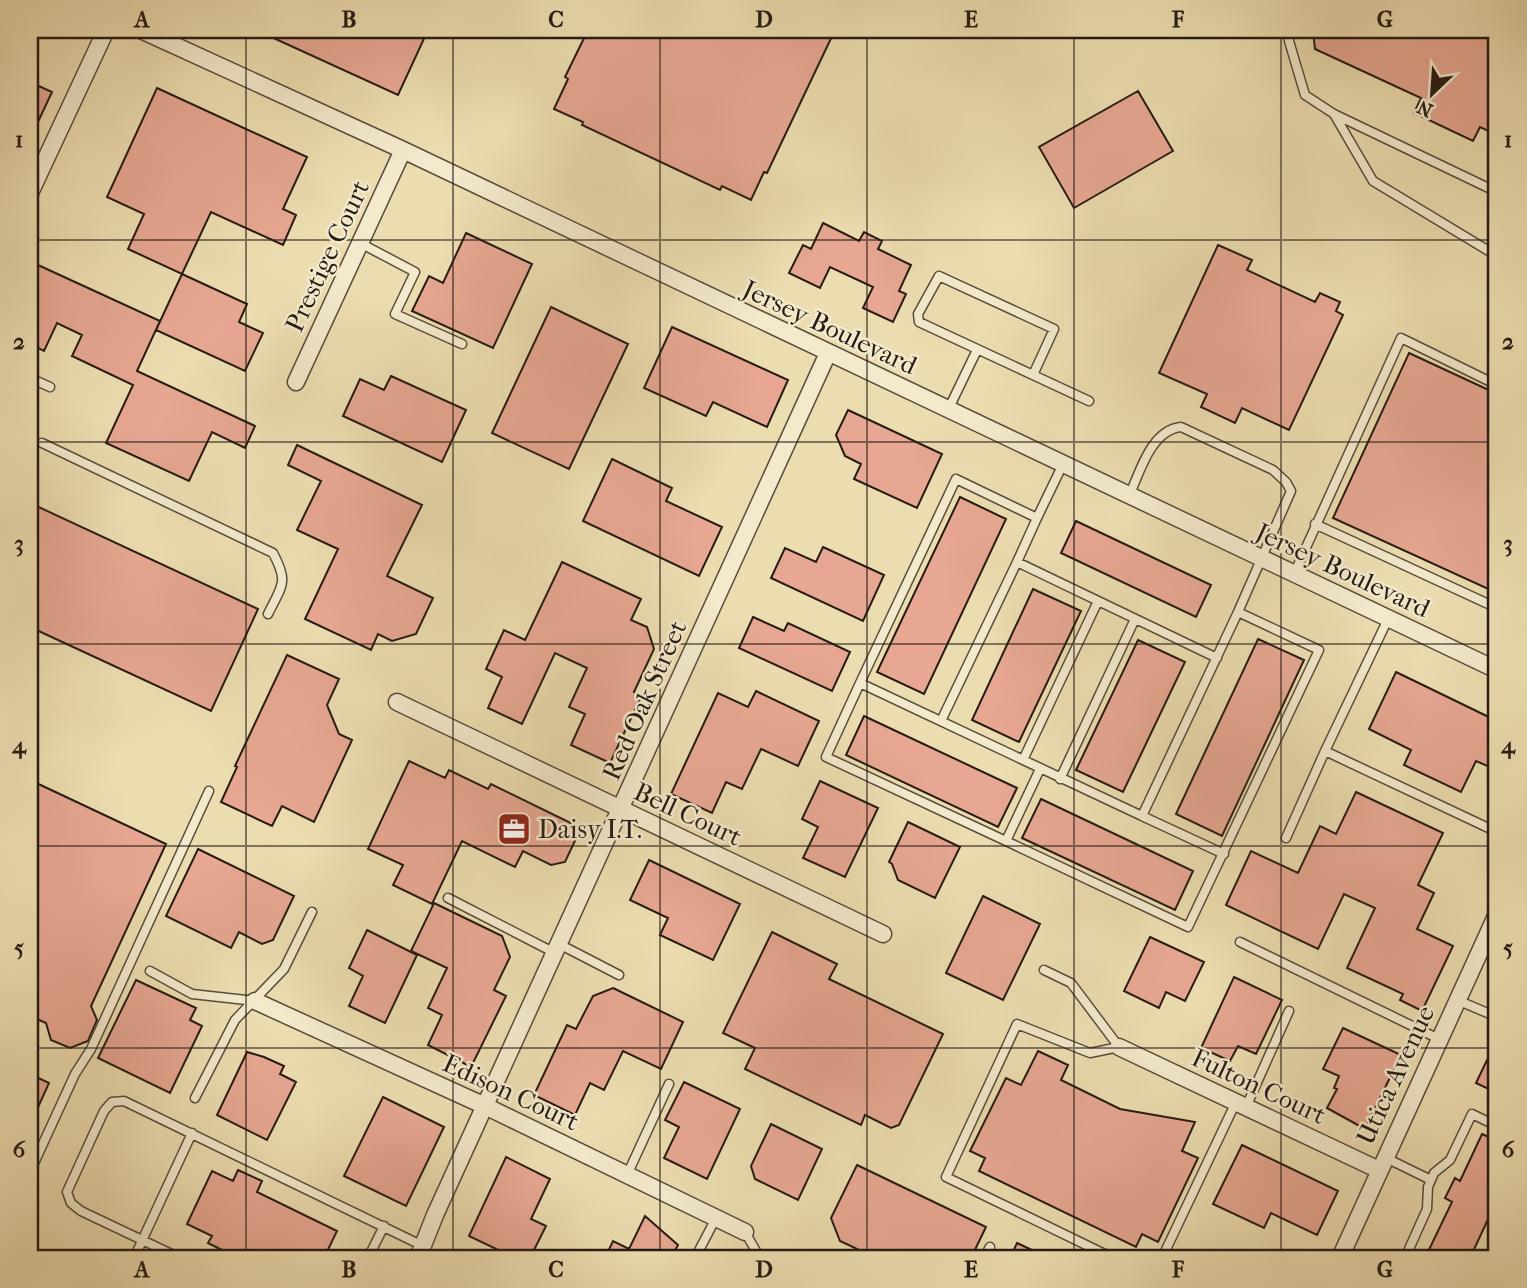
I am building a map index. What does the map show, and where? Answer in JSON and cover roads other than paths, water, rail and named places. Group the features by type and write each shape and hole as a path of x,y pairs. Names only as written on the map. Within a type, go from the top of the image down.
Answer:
{"street":[{"path":"30,193 106,30"},
{"name":"Jersey Boulevard","path":"141,30 403,150 1497,670"},
{"name":"Prestige Court","path":"296,382 403,150"},
{"name":"Red Oak Street","path":"420,1252 828,354"},
{"name":"Bell Court","path":"397,702 883,934"},
{"name":"Utica Avenue","path":"1340,1258 1497,914"},
{"name":"Edison Court","path":"255,1000 745,1232"},
{"name":"Fulton Court","path":"1119,1047 1241,1105 1381,1164"}],"lane":[{"path":"1289,30 1289,41 1305,95 1334,114 1497,192"},
{"path":"1334,114 1373,181 1497,256"},
{"path":"360,243 415,272 395,314 462,344"},
{"path":"1033,375 1054,330 939,276 918,313 919,322 977,350 1089,401"},
{"path":"1294,574 1401,338 1497,385"},
{"path":"948,410 977,350"},
{"path":"30,378 50,387"},
{"path":"1129,496 1158,439 1172,428 1181,427 1273,470 1291,491 1217,658 1142,816"},
{"path":"42,443 273,553 284,572 284,581 268,614"},
{"path":"941,721 1063,464"},
{"path":"1037,518 956,479 826,757 1188,927 1319,650 1238,612"},
{"path":"1315,524 1497,608"},
{"path":"1017,562 1217,658"},
{"path":"1023,760 1098,601"},
{"path":"1060,779 1135,618"},
{"path":"1286,838 1388,619"},
{"path":"860,683 1224,854"},
{"path":"1325,751 1497,832"},
{"path":"1006,841 1040,769"},
{"path":"30,1172 75,1074 91,1049 209,791"},
{"path":"448,898 619,975"},
{"path":"195,1098 234,1020 284,969 312,912"},
{"path":"1240,942 1439,1039"},
{"path":"1044,970 1071,983 1119,1047 1090,1053 1017,1024 946,1177 1113,1258"},
{"path":"150,971 192,993 255,1000"},
{"path":"1457,1000 1497,1017"},
{"path":"1162,1258 1289,1011"},
{"path":"627,1175 668,1084"},
{"path":"180,1258 80,1211 71,1203 67,1192 104,1111 112,1102 124,1101 383,1226 420,1252"},
{"path":"1405,1258 1427,1209 1428,1187 1434,1173 1450,1160 1472,1114 1497,1126"},
{"path":"134,1258 192,1133"},
{"path":"30,1142 41,1147"},
{"path":"1381,1164 1431,1180"},
{"path":"695,1258 716,1218"},
{"path":"368,1258 383,1226"},
{"path":"745,1232 760,1258"},
{"path":"984,1258 990,1247"}],"place":[{"name":"Daisy I.T.","path":"514,829"}]}
